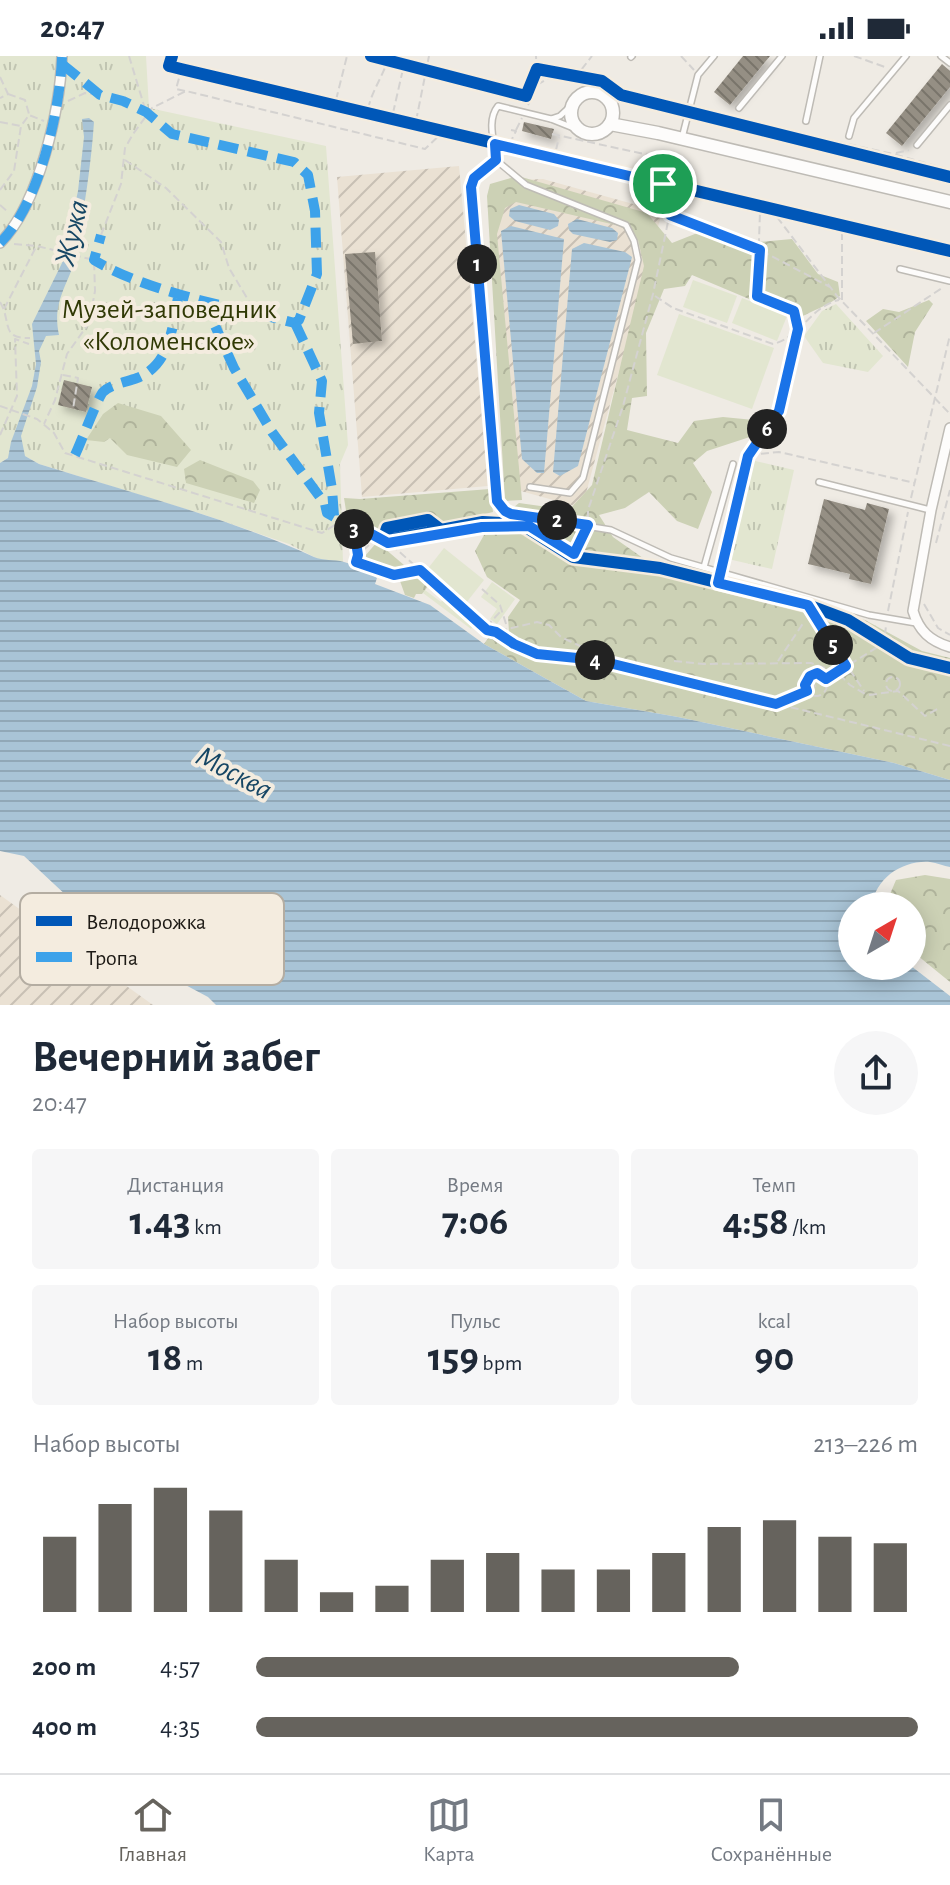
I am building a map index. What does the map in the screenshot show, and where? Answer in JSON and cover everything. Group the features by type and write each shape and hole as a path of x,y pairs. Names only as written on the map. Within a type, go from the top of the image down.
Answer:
{"street":[{"path":"0,243 20,219 53,127 62,56"},
{"path":"613,109 610,124 598,133 581,131 571,117 573,104 582,94 594,92 606,97 613,109 641,129"},
{"path":"610,124 950,202"},
{"path":"950,428 947,457 931,510 913,611 925,635 950,647"}],"lane":[{"path":"682,139 698,75 714,56"},
{"path":"739,108 782,56"},
{"path":"806,121 820,56"},
{"path":"849,136 854,118 906,56"},
{"path":"941,56 950,63"},
{"path":"551,119 560,116 573,104"},
{"path":"917,145 950,105"},
{"path":"530,487 570,493 583,478 638,260 626,225 526,185 496,160 491,124 493,112 498,106 551,119 581,131"},
{"path":"496,160 474,178 471,187 497,501 505,511 611,530 671,558 887,619 917,623"},
{"path":"900,269 950,282"},
{"path":"704,567 733,464"},
{"path":"819,482 931,510"}],"path":[{"path":"129,56 146,112"},
{"path":"335,101 347,56"},
{"path":"371,56 405,60 441,74"},
{"path":"416,121 429,56"},
{"path":"575,78 592,56"},
{"path":"681,56 698,75"},
{"path":"854,56 894,70"},
{"path":"368,109 371,94 384,74 389,58"},
{"path":"393,115 405,60"},
{"path":"177,61 445,130"},
{"path":"177,61 176,89 425,149 445,130"},
{"path":"177,61 663,185 950,253"},
{"path":"512,93 526,96 537,62 575,78 602,81 621,95 950,177"},
{"path":"0,77 8,94 25,100 29,115 53,127"},
{"path":"101,235 121,184 125,148 133,134 152,108 186,91"},
{"path":"56,110 85,93 100,95"},
{"path":"0,98 8,94"},
{"path":"689,111 893,154 950,170"},
{"path":"0,190 14,171 21,126 29,115"},
{"path":"0,122 21,126"},
{"path":"511,130 516,131 512,145"},
{"path":"552,134 667,159 663,185"},
{"path":"556,153 559,136"},
{"path":"512,145 556,153 663,185 674,192 950,253"},
{"path":"893,154 917,145"},
{"path":"124,159 166,188 221,242 229,268 256,313"},
{"path":"574,556 588,525 588,510 623,406 653,294 674,192"},
{"path":"721,571 748,456 779,411 798,329 794,311 757,296 760,212"},
{"path":"670,215 760,250 831,288"},
{"path":"776,216 842,301 950,414"},
{"path":"842,231 842,301"},
{"path":"0,243 37,246 94,260 95,291 89,323 67,354 55,400 44,425"},
{"path":"29,344 5,332 2,324 4,309 37,246"},
{"path":"873,334 950,282"},
{"path":"653,294 673,308 773,344 778,344 798,329 820,308 842,301"},
{"path":"0,302 4,309"},
{"path":"798,329 805,335"},
{"path":"883,644 910,505 950,335"},
{"path":"15,339 30,338"},
{"path":"0,435 17,396 15,339"},
{"path":"62,374 78,378 73,409"},
{"path":"0,406 37,419 54,433 65,453 322,533 343,520 383,532 390,540 436,526 483,522 525,526 574,556 651,567 809,606 848,620 909,658 950,670"},
{"path":"748,456 779,452 915,483"},
{"path":"935,546 950,490"},
{"path":"353,524 358,555 356,562 394,575 420,570"},
{"path":"388,543 482,527 525,526"},
{"path":"383,532 388,543 485,627 537,654 597,660 950,746"},
{"path":"358,555 383,532"},
{"path":"482,589 500,605 507,628"},
{"path":"924,604 938,628 950,635"},
{"path":"809,606 867,695"},
{"path":"485,627 501,610"},
{"path":"496,632 537,622 549,625 561,637 624,668"},
{"path":"776,663 804,622"},
{"path":"776,704 807,691 883,644"},
{"path":"674,661 704,664 811,663 837,672 850,685 867,695 898,691 925,716 939,708"},
{"path":"817,673 826,679 828,686 821,695 814,696 807,691 805,685 810,676 817,673"}],"shaded area":[{"path":"459,166 488,486 362,497 337,177"},
{"path":"543,179 662,212 582,508 510,488 490,196 519,180"},
{"path":"0,895 20,909 20,985 125,985 153,1005 0,1005"}],"green space":[{"name":"Музей-заповедник «Коломенское»","path":"0,56 146,56 149,108 326,146 348,445 340,464 343,562 318,559 289,544 39,464 25,456 8,458 0,463"},
{"path":"518,176 647,213 672,243 710,228 758,242 792,239 818,274 838,282 840,296 797,319 692,275 685,286 664,289 646,333 647,396 632,398 627,430 678,443 694,421 723,417 765,421 759,434 707,451 693,463 712,492 698,529 677,521 649,492 625,508 599,515 613,537 660,570 865,620 922,651 950,658 950,780 894,763 678,717 586,701 484,644 492,633 509,632 508,617 520,600 487,577 475,551 488,528 519,503 569,510 592,485 644,266 638,240 620,226 516,202 505,208 497,234 522,500 505,501 487,196 490,184"},
{"path":"693,280 737,296 727,323 683,307"},
{"path":"742,298 787,316 777,341 732,323"},
{"path":"929,300 933,304 915,332 908,367 866,321 883,309 899,312"},
{"path":"836,304 883,356 868,372 823,363 804,336 822,311"},
{"path":"679,314 774,348 752,409 657,375"},
{"path":"118,403 161,416 191,450 177,467 127,455 110,438 104,442 86,440 103,414"},
{"path":"200,460 253,481 260,490 254,503 186,483 184,469"},
{"path":"751,460 794,470 772,569 728,559"},
{"path":"490,489 493,512 386,538 347,517 344,498 360,499"},
{"path":"377,542 411,571 386,570 365,556"},
{"path":"444,548 484,580 466,603 426,571"},
{"path":"414,573 429,585 414,598 405,595 400,581 402,575"},
{"path":"492,582 515,599 497,624 490,619 497,609 481,597"},
{"path":"425,590 441,602 443,599 439,593 480,628 474,624 471,629 423,593"},
{"path":"925,875 950,879 950,982 926,962 926,892 891,892 896,880"}],"water":[{"path":"89,118 94,122 93,139 77,251 60,301 59,335 46,336 39,351 41,362 37,387 21,436 25,456 39,464 213,518 317,558 357,567 377,578 375,584 430,605 484,644 586,701 678,717 894,763 950,780 950,867 930,862 910,864 892,873 876,892 838,892 838,980 926,980 926,978 950,996 950,1005 216,1005 186,985 284,985 284,893 64,893 24,856 0,851 0,463 8,458 32,386 36,364 32,324 62,263 78,191 84,137 82,119"},
{"path":"519,205 554,214 559,220 558,226 550,230 515,221 509,216 510,209"},
{"path":"577,219 612,228 618,233 617,240 610,242 573,234 568,224"},
{"path":"511,226 564,239 544,473 537,473 522,459 501,231"},
{"path":"584,243 625,252 632,257 578,466 560,476 553,472 572,249"}],"building":[{"path":"743,56 770,56 730,105 714,92"},
{"path":"942,64 950,71 950,87 902,146 886,133"},
{"path":"524,122 554,129 551,139 522,131"},
{"path":"375,252 382,341 353,344 345,254"},
{"path":"64,380 92,387 86,412 58,405"},
{"path":"824,499 865,510 867,503 889,509 871,584 849,579 850,574 808,564"}],"marked path":[{"path":"0,243 26,206 45,156 57,104 62,57"},
{"path":"62,64 100,95 146,112 172,134 294,162 308,175 315,211 317,274 299,320 295,323 192,298 116,272 94,260 101,235"},
{"path":"75,455 103,392 149,372 164,353 179,293"},
{"path":"203,299 234,368 272,432 325,504 327,513 334,517"},
{"path":"295,323 322,381 319,413 334,516"}],"cycle path":[{"path":"172,56 169,66 950,251"},
{"path":"371,56 526,96 537,69 602,81 621,95 950,177"},
{"path":"441,530 390,540 385,534 387,528 428,520 441,530 483,522 521,524 573,557 660,568 808,605 848,620 909,658 950,668"}],"route":[{"path":"495,144 663,184 662,190 674,192 670,215 760,250 757,296 794,311 798,329 779,411 748,456 718,583 808,605 846,666 826,679 820,674 813,674 807,678 807,691 776,704 597,660 537,654 487,630 420,570 394,575 356,562 358,555 353,524 388,543 482,527 529,526 574,554 588,525 511,514 497,501 471,187 474,178 496,160 495,144"}],"water label":[{"name":"Жужа","path":"72,233"},
{"name":"Москва","path":"234,773"}]}
